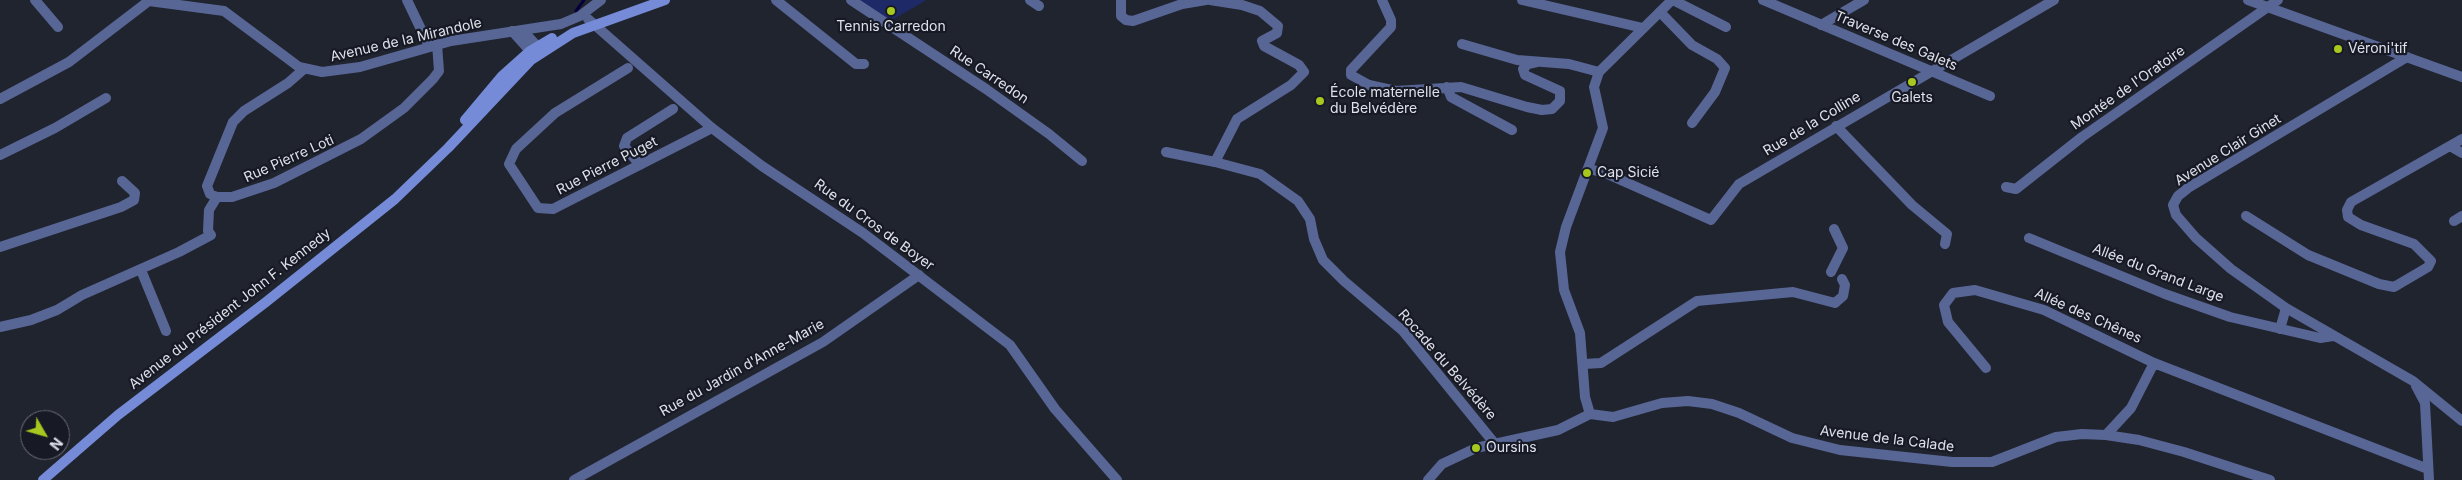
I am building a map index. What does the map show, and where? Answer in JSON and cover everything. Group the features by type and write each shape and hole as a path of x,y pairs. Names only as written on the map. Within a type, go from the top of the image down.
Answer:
{"main road":[{"name":"Avenue du Président John F. Kennedy","path":"43,480 118,415 395,199 448,148 534,52 590,22 648,0"},
{"name":"Avenue du Président John F. Kennedy","path":"534,52 557,42 590,22 665,0"}],"street":[{"path":"35,0 58,27"},
{"path":"407,0 433,45"},
{"name":"Avenue de la Mirandole","path":"304,69 322,72 346,70 433,45 568,22 580,16 601,0"},
{"path":"776,0 856,64 864,64"},
{"name":"Rue Carredon","path":"851,0 986,89 1082,161"},
{"path":"1030,0 1039,6"},
{"path":"1121,0 1121,16 1126,20 1133,20 1182,4 1206,0"},
{"path":"1210,0 1242,5 1260,11 1278,26 1276,33 1262,41 1264,46 1299,65 1304,72 1291,85 1237,119 1215,162"},
{"path":"1382,0 1391,20 1391,27 1351,70 1351,76 1369,85 1389,90 1433,90 1447,87 1474,89 1542,110 1552,109 1560,101 1560,91 1525,75 1524,68 1528,64 1546,61 1569,64 1599,72"},
{"path":"1522,0 1554,4 1644,28"},
{"path":"1428,480 1442,464 1453,457 1496,444 1564,429 1590,414 1585,397 1584,364 1577,322 1564,290 1560,258 1566,227 1603,128 1594,87 1599,72 1673,0 1726,27"},
{"name":"Traverse des Galets","path":"1763,0 1990,96"},
{"path":"1821,24 1864,0"},
{"name":"Rue de la Colline","path":"1589,169 1605,173 1711,220 1739,184 2054,0"},
{"path":"2248,0 2462,77"},
{"name":"Montée de l'Oratoire","path":"2006,187 2016,189 2082,137 2278,0"},
{"path":"0,99 69,62 150,1 224,11 304,69 288,83 244,111 233,122 207,186 210,194 217,197 209,210 208,231 210,235 141,270 82,295 57,310 31,320 0,327"},
{"path":"1660,12 1673,23 1682,36 1692,45 1718,60 1725,68 1715,92 1692,123"},
{"name":"Rue du Cros de Boyer","path":"590,22 619,45 712,128 762,166 863,233 1010,345 1055,409 1117,480"},
{"path":"517,31 534,52"},
{"path":"1462,44 1502,56 1538,62"},
{"name":"Rue Pierre Loti","path":"217,197 232,197 274,183 361,139 404,108 433,79 439,71 433,45"},
{"name":"Avenue Clair Ginet","path":"2407,57 2188,188 2178,196 2173,205 2176,215 2196,238 2231,269 2286,308 2413,381 2462,421"},
{"name":"Rue Pierre Puget","path":"628,68 555,113 516,149 509,164 538,208 553,209 712,128"},
{"path":"1447,87 1451,97 1512,130"},
{"path":"0,155 55,128 106,98"},
{"path":"640,165 624,146 627,138 673,109"},
{"path":"1836,126 1912,205 1947,234 1945,244"},
{"path":"2246,216 2308,255 2379,284 2394,287 2428,267 2431,262 2414,244 2360,225 2348,217 2347,210 2351,202 2462,139"},
{"path":"2450,146 2462,153"},
{"name":"Rocade du Belvédère","path":"1166,152 1260,174 1274,182 1298,201 1310,219 1314,239 1323,260 1344,281 1403,332 1496,444"},
{"path":"0,247 121,207 134,200 135,193 122,182"},
{"path":"1831,272 1843,248 1834,229"},
{"name":"Allée du Grand Large","path":"2029,238 2165,294 2230,317 2320,338 2333,336"},
{"path":"141,270 166,331"},
{"name":"Rue du Jardin d'Anne-Marie","path":"574,480 822,342 919,275"},
{"path":"1584,364 1601,362 1697,301 1793,292 1835,303 1843,296 1845,285 1842,278"},
{"name":"Allée des Chênes","path":"1986,368 1948,322 1944,305 1953,293 1975,290 2044,310 2154,362 2428,474 2425,403 2413,381"},
{"path":"2280,329 2286,308"},
{"path":"2106,435 2131,408 2154,362"},
{"name":"Avenue de la Calade","path":"1590,414 1614,417 1662,403 1688,401 1712,404 1739,413 1792,438 1816,446 1973,463 1992,462 2056,437 2082,434 2106,435 2140,440 2184,452 2270,480"}],"shaded area":[{"name":"Tennis Carredon","path":"859,0 924,0 925,1 890,21"}],"waterway":[{"path":"576,11 584,0"}],"place":[{"name":"Tennis Carredon","path":"891,11"},
{"name":"Véroni'tif","path":"2338,49"},
{"name":"Galets","path":"1912,82"},
{"name":"École maternelle du Belvédère","path":"1320,101"},
{"name":"Cap Sicié","path":"1587,173"},
{"name":"Oursins","path":"1476,448"}]}
